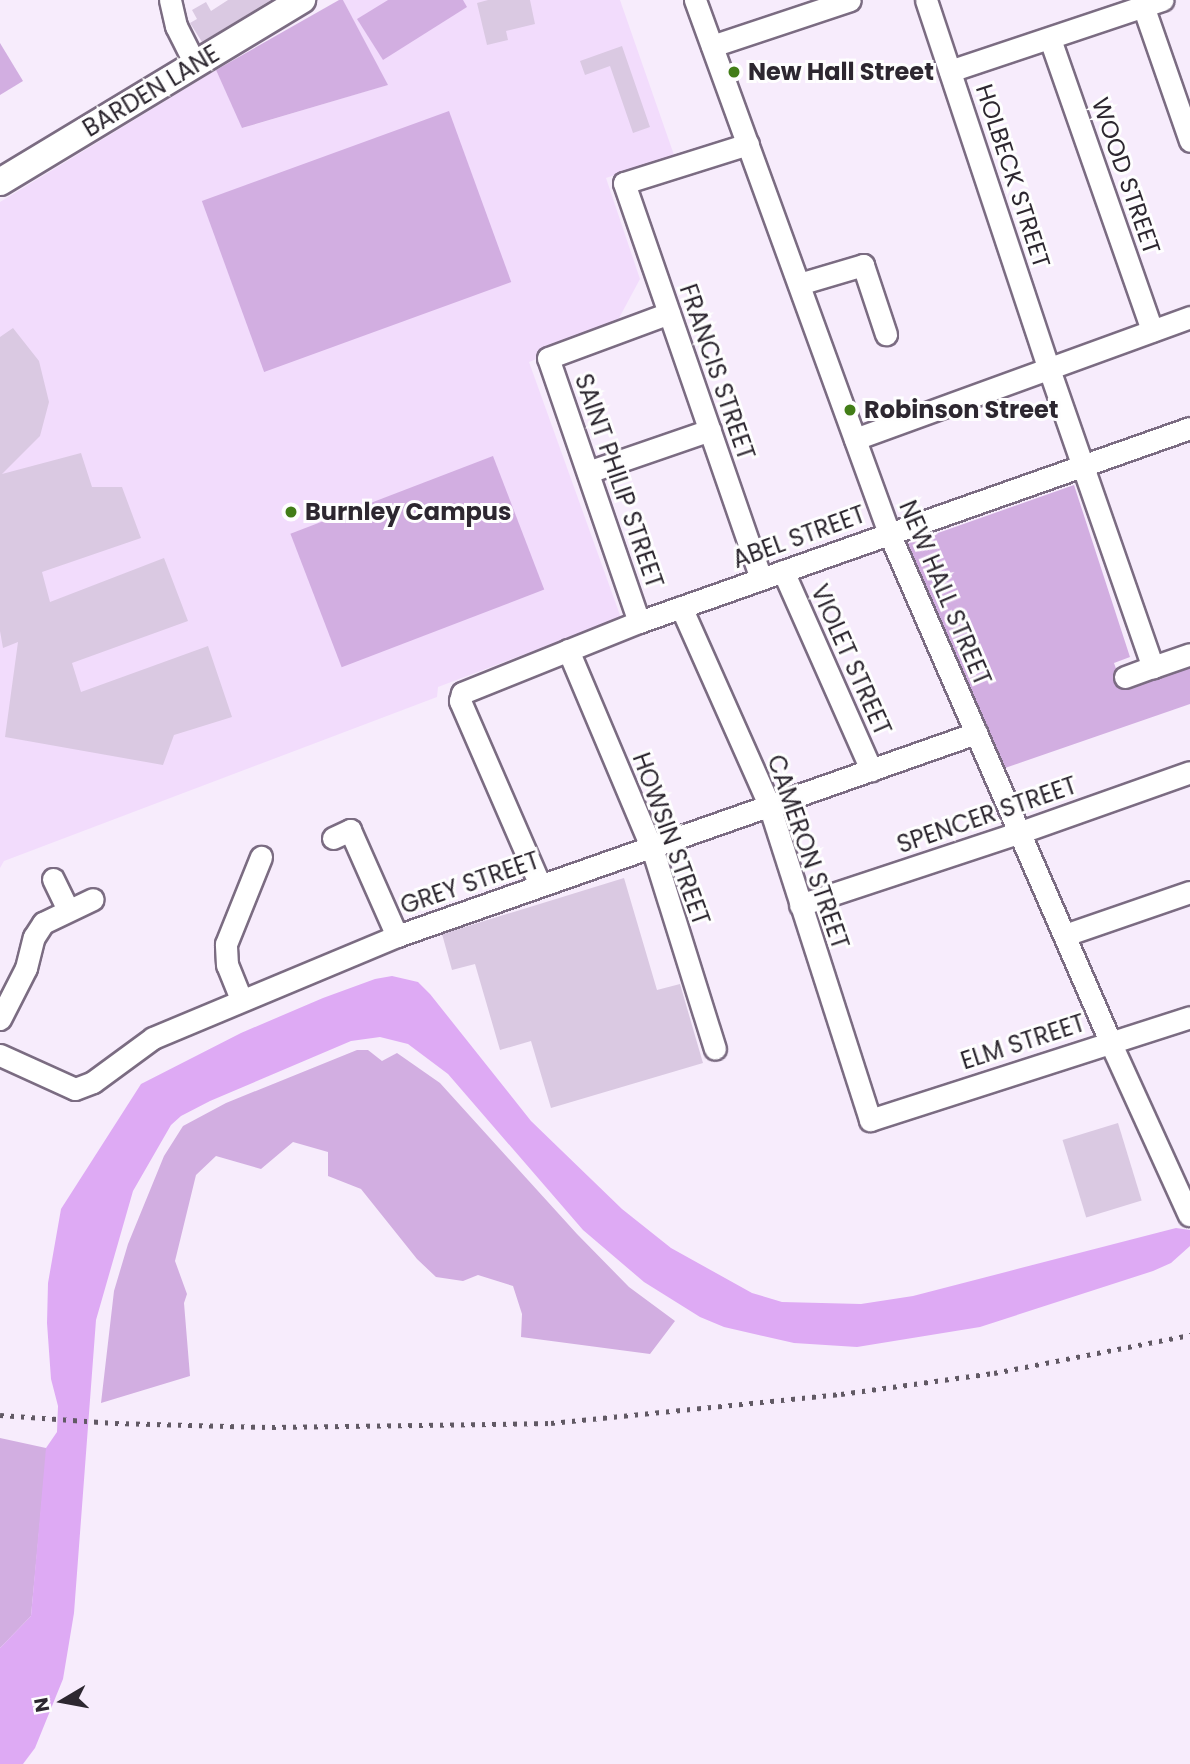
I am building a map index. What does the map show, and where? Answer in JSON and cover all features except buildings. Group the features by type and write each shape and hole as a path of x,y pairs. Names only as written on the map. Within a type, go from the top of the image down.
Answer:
{"street":[{"path":"170,0 176,26 195,65"},
{"name":"BARDEN LANE","path":"0,182 302,0"},
{"name":"NEW HALL STREET","path":"695,0 889,533 1189,1215"},
{"path":"712,46 850,0"},
{"name":"HOLBECK STREET","path":"926,0 1049,369 1153,667"},
{"path":"950,71 1050,39 1149,2 1183,101 1190,141"},
{"name":"WOOD STREET","path":"1050,39 1152,331"},
{"name":"FRANCIS STREET","path":"748,144 624,183 761,578"},
{"path":"799,284 863,265 886,334"},
{"name":"SAINT PHILIP STREET","path":"639,622 548,358 669,313"},
{"path":"855,439 1190,317"},
{"name":"ABEL STREET","path":"540,885 460,701 462,693 639,622 1190,428"},
{"path":"588,472 710,430"},
{"name":"VIOLET STREET","path":"783,571 872,770"},
{"name":"CAMERON STREET","path":"681,607 769,805 870,1120"},
{"name":"HOWSIN STREET","path":"568,650 652,847 715,1049"},
{"path":"1125,677 1190,654"},
{"name":"GREY STREET","path":"0,1055 75,1089 93,1082 153,1038 397,936 976,733"},
{"name":"SPENCER STREET","path":"800,905 1021,832 1190,772"},
{"path":"333,838 350,830 397,936"},
{"path":"241,999 227,965 226,944 261,857"},
{"path":"53,879 68,910"},
{"path":"1065,935 1190,892"},
{"path":"0,1019 26,968 34,937 43,923 93,899"},
{"name":"ELM STREET","path":"870,1120 1190,1017"}],"shaded area":[{"name":"Burnley Campus","path":"343,0 620,0 674,155 606,178 640,279 618,320 545,346 539,358 529,362 621,618 438,687 437,697 4,861 0,868 0,202 216,70 243,128 387,85"},
{"path":"343,0 388,85 242,128 216,70"},
{"path":"388,0 463,0 467,7 383,60 357,19"},
{"path":"0,43 23,81 0,95"},
{"path":"449,111 511,282 264,372 202,201"},
{"path":"493,456 544,590 342,667 290,534"},
{"path":"1074,485 1130,657 1114,663 1121,683 1190,660 1190,704 1005,768 904,545"},
{"path":"392,976 418,982 430,994 531,1121 622,1209 671,1248 752,1293 782,1302 861,1304 913,1296 1176,1228 1190,1230 1190,1246 1171,1263 1153,1271 980,1327 857,1347 794,1343 724,1327 700,1317 644,1282 583,1230 448,1074 408,1044 380,1037 351,1041 210,1101 181,1116 171,1125 133,1191 96,1320 74,1613 63,1679 35,1748 23,1764 0,1764 0,1648 31,1616 46,1448 57,1432 58,1406 51,1379 47,1323 48,1283 61,1209 141,1084 241,1033 323,998 375,979"},
{"path":"357,1050 368,1050 382,1061 397,1053 440,1083 577,1234 629,1287 675,1321 650,1354 521,1337 522,1314 513,1286 478,1275 463,1281 436,1277 417,1259 361,1189 328,1176 328,1152 293,1142 261,1169 216,1156 196,1175 175,1261 187,1294 184,1303 190,1376 101,1403 114,1291 128,1244 164,1156 183,1126 226,1103"},
{"path":"0,1438 46,1448 46,1459 31,1616 0,1648"}],"railway":[{"path":"0,1415 115,1423 272,1427 551,1423 841,1394 994,1373 1190,1335"}],"place":[{"name":"New Hall Street","path":"734,72"},
{"name":"Robinson Street","path":"850,410"},
{"name":"Burnley Campus","path":"291,512"}]}
